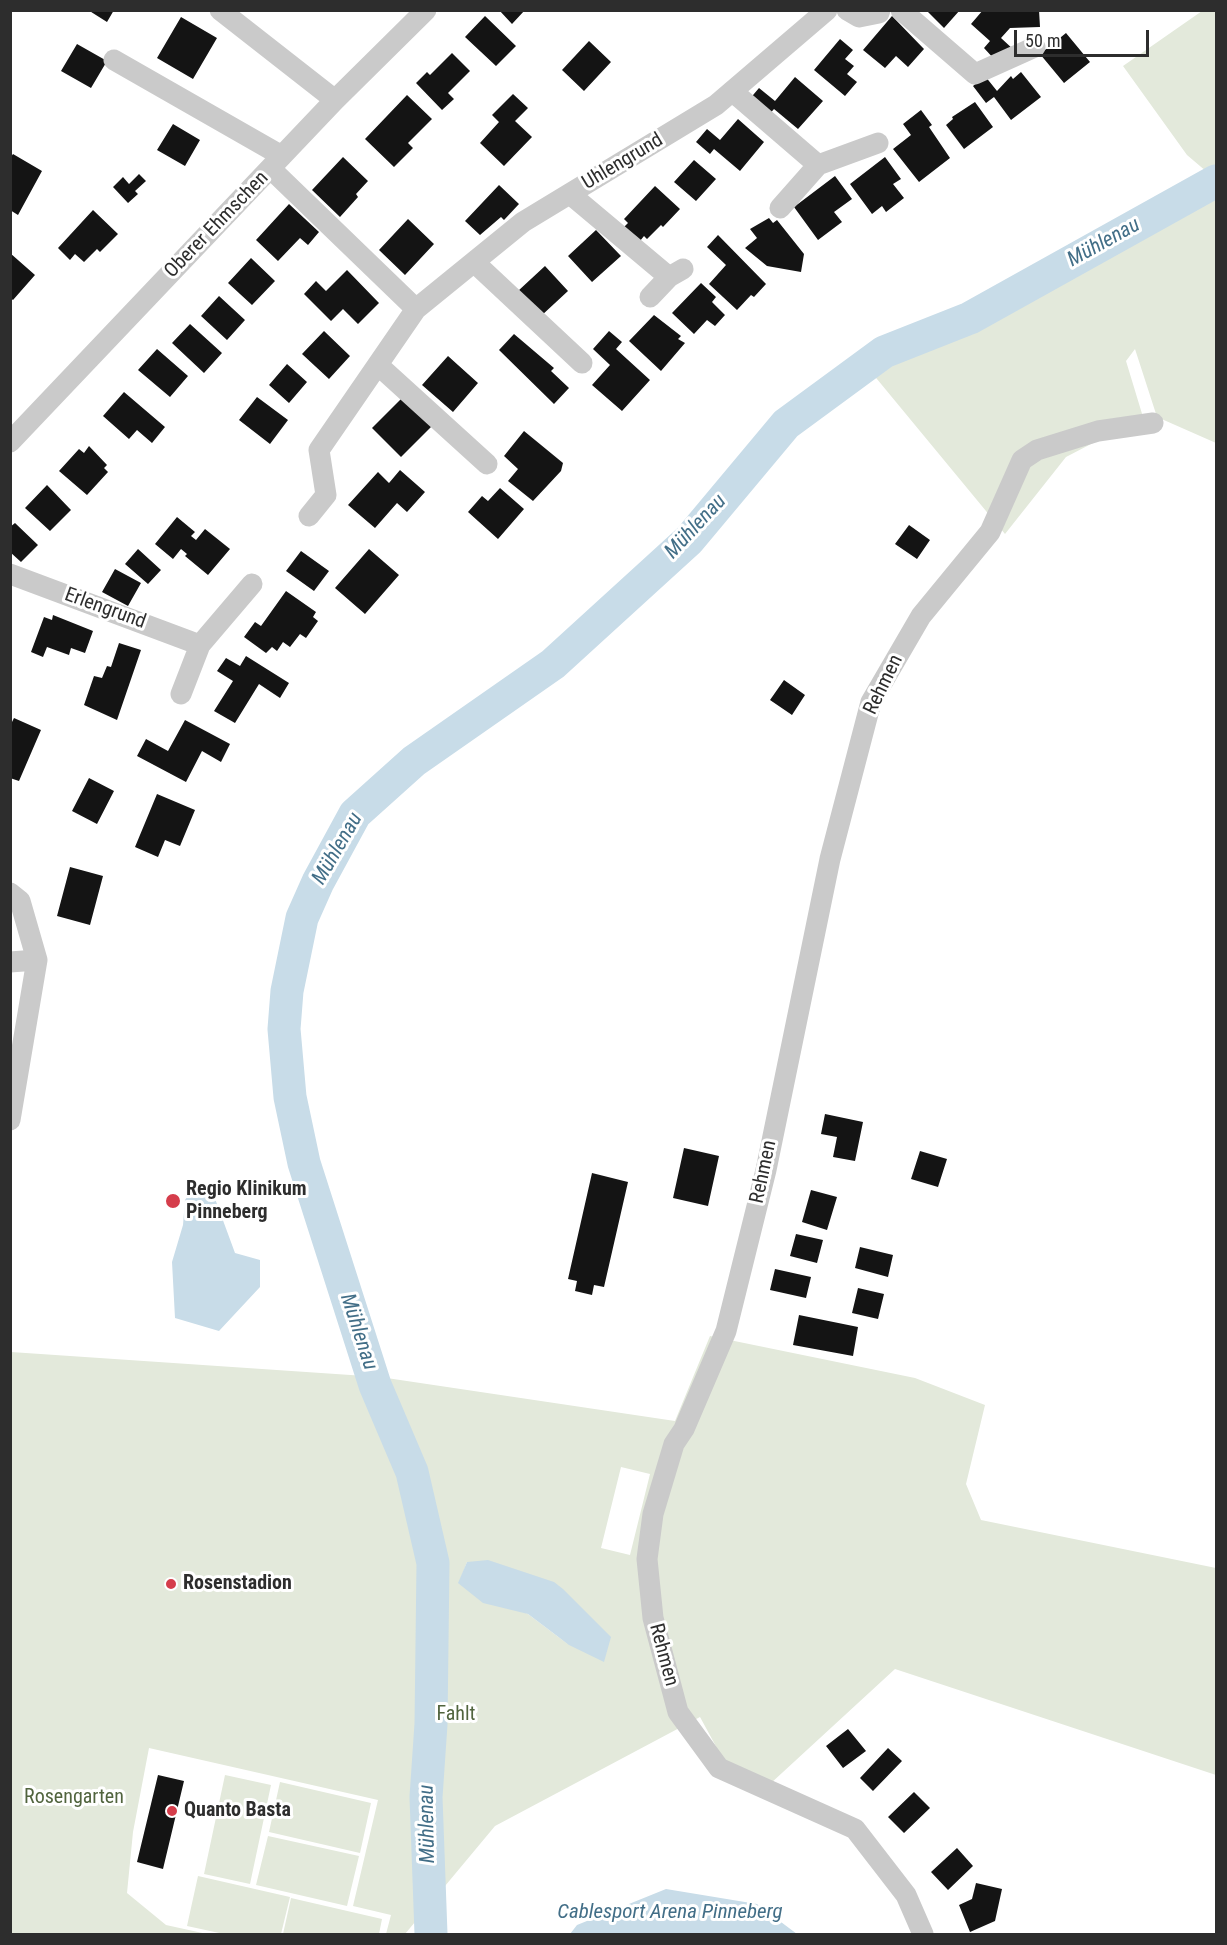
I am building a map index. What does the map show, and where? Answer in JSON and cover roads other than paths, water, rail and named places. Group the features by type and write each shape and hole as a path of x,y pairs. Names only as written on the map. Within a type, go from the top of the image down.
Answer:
{"street":[{"path":"220,10 334,100"},
{"name":"Oberer Ehmschen","path":"10,442 334,100 426,10"},
{"name":"Uhlengrund","path":"309,516 326,495 319,450 416,309 523,222 716,105 827,10"},
{"path":"847,10 859,17 879,13 880,10"},
{"path":"901,10 975,74 1035,46"},
{"path":"114,60 277,162 416,309"},
{"path":"732,91 818,165"},
{"path":"780,208 818,165 878,143"},
{"path":"570,194 676,273 650,297"},
{"path":"474,262 582,363"},
{"path":"378,365 487,464"},
{"name":"Rehmen","path":"923,1935 906,1894 855,1829 719,1768 678,1712 653,1618 647,1558 653,1514 674,1444 684,1429 726,1331 766,1170 830,859 871,702 921,616 990,532 1022,460 1037,450 1098,431 1154,423"},
{"name":"Erlengrund","path":"10,574 200,645"},
{"path":"181,694 200,645 252,584"},
{"path":"10,893 20,901 36,960 10,1120"},
{"path":"10,962 36,960"}],"water":[{"path":"195,1185 210,1185 235,1253 260,1260 260,1287 219,1331 175,1318 172,1262 183,1225 185,1200"},
{"path":"488,1560 554,1582 563,1589 611,1637 604,1662 569,1645 528,1614 483,1603 458,1583 467,1562"},
{"name":"Cablesport Arena Pinneberg","path":"666,1889 757,1904 797,1934 570,1934 577,1925"}],"waterway":[{"name":"Mühlenau","path":"431,1934 426,1797 431,1724 433,1563 412,1472 375,1385 304,1163 290,1097 284,1029 287,991 302,918 318,882 355,814 414,761 553,664 689,540 786,424 884,352 970,318 1216,181"}],"place":[{"name":"Regio Klinikum Pinneberg","path":"173,1201"},
{"name":"Rosenstadion","path":"171,1584"},
{"name":"Quanto Basta","path":"172,1811"}],"park label":[{"name":"Fahlt","path":"456,1715"},
{"name":"Rosengarten","path":"74,1798"}]}
